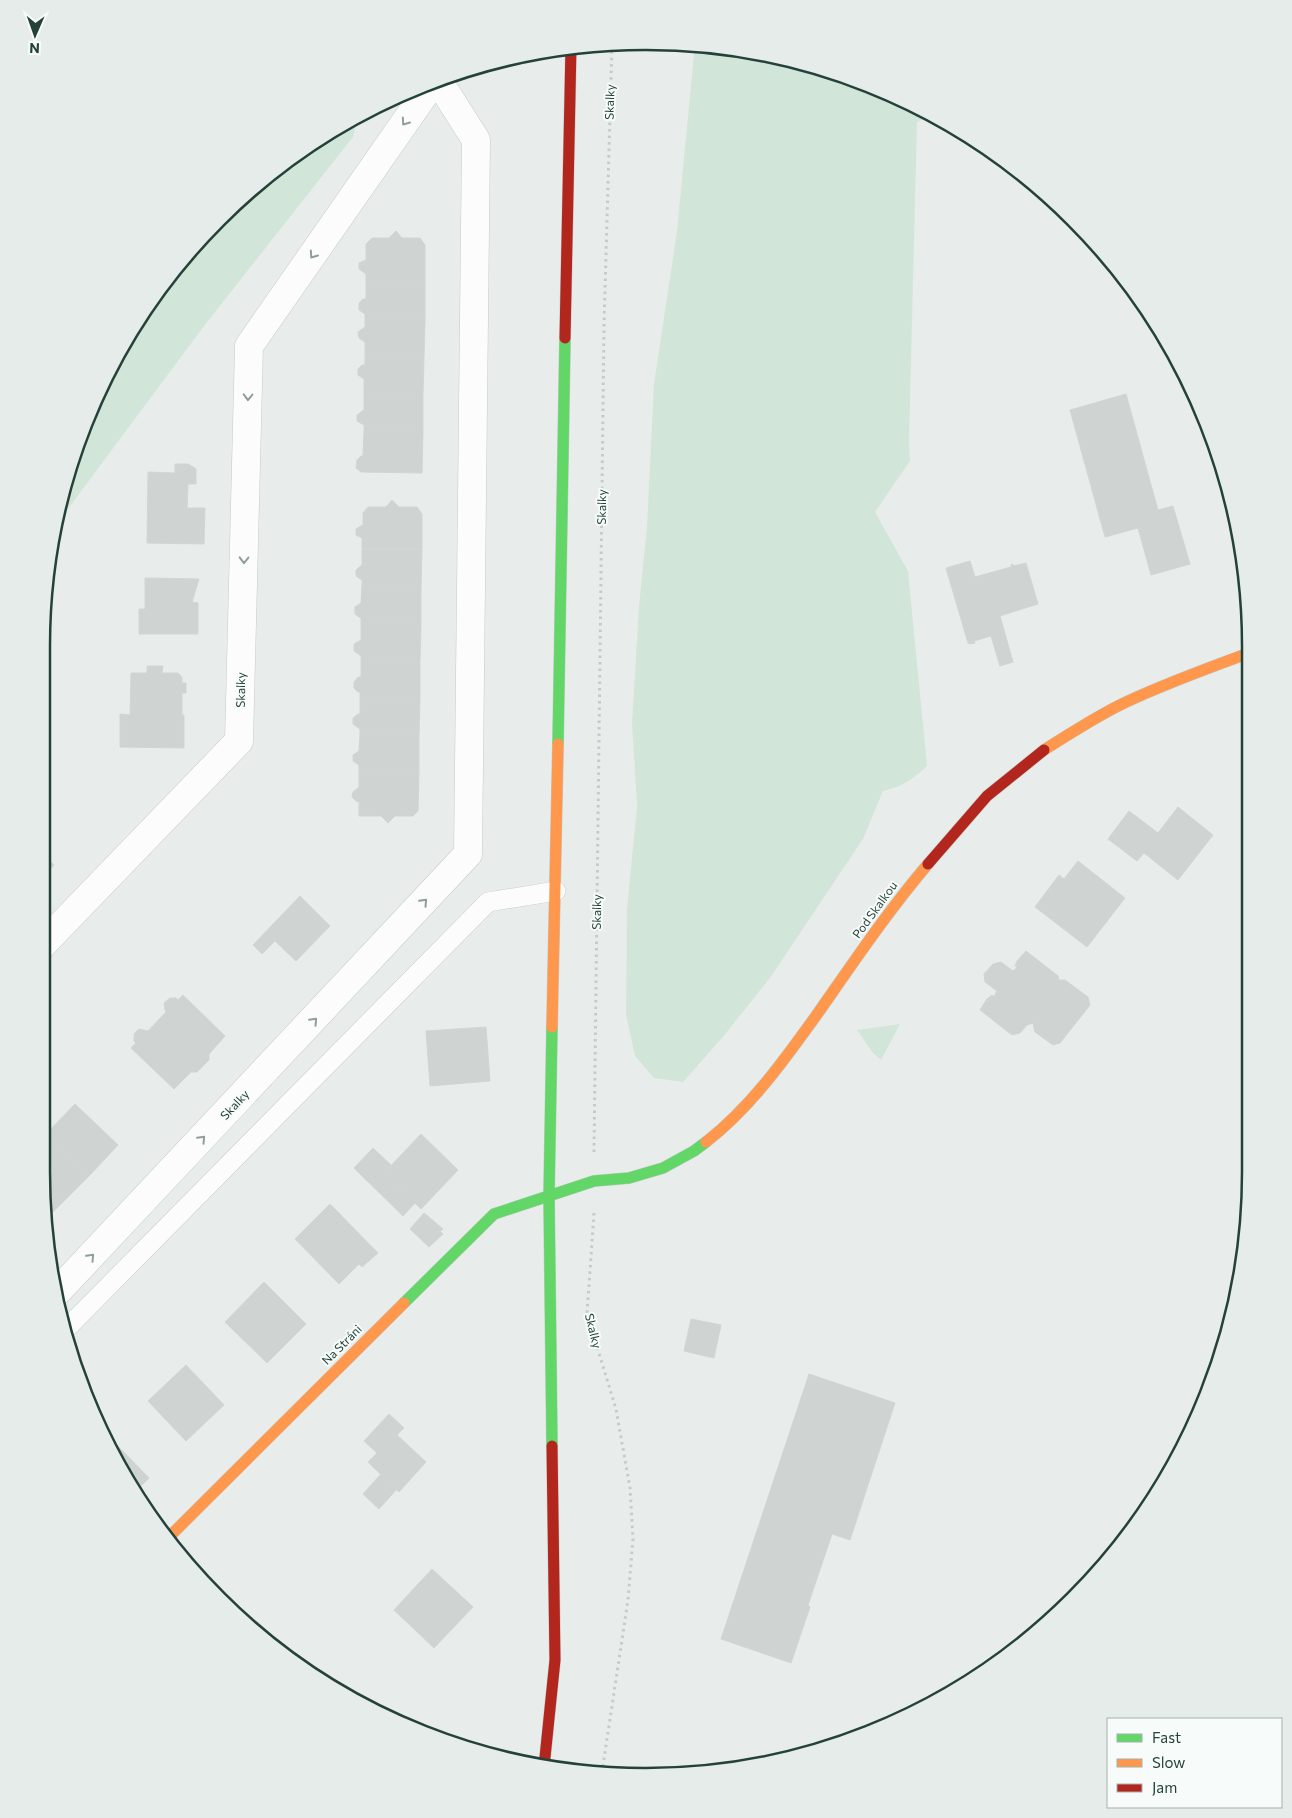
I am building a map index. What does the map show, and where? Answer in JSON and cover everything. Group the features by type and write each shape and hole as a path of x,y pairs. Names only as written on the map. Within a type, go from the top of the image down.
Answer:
{"street":[{"path":"545,1759 555,1660 549,1196 571,55"},
{"name":"Skalky","path":"61,1288 468,854 476,140 442,86"},
{"name":"Skalky","path":"50,937 239,742 249,346 426,92"},
{"name":"Pod Skalkou","path":"549,1196 594,1181 629,1178 663,1168 694,1151 722,1130 780,1066 882,923 945,843 988,796 1038,754 1078,728 1120,705 1174,681 1242,656"},
{"name":"Na Stráni","path":"172,1534 494,1214 549,1196"}],"lane":[{"path":"70,1325 488,902 556,891"}],"path":[{"name":"Skalky","path":"603,1767 628,1600 633,1539 630,1488 616,1409 587,1314 594,1181 604,325 612,51"}],"green space":[{"path":"694,52 762,61 800,70 874,95 924,119 917,122 910,461 875,512 908,571 927,766 907,782 883,791 863,839 770,978 722,1038 683,1082 654,1078 635,1056 626,1014 627,909 637,806 632,723 639,606 647,527 654,384 677,231"},
{"path":"356,126 353,137 204,326 65,513 82,454 111,382 150,315 173,283 198,253 253,198 315,150"},
{"path":"900,1024 881,1060 873,1053 857,1030"}],"building":[{"path":"396,231 402,238 420,238 425,245 425,283 366,282 366,274 359,269 359,263 366,260 366,244 372,238 389,238"},
{"path":"366,282 425,283 425,320 365,319 365,314 359,310 359,303 366,299"},
{"path":"365,319 425,320 424,357 365,356 365,342 359,338 358,332 365,327"},
{"path":"365,356 424,357 423,394 364,393 364,379 358,375 358,369 365,365"},
{"path":"364,393 423,394 423,431 364,430 364,425 357,421 357,415 364,410"},
{"path":"1126,394 1158,510 1173,506 1190,564 1151,575 1138,528 1105,537 1070,410"},
{"path":"364,430 423,431 422,473 361,472 356,468 357,460 363,456"},
{"path":"175,464 188,464 196,469 196,484 188,484 187,508 205,508 204,544 147,543 148,472 175,473"},
{"path":"392,500 399,507 417,507 422,514 422,549 362,549 362,538 356,535 356,529 363,525 363,513 368,507 386,507"},
{"path":"362,549 422,549 421,587 362,586 362,580 356,576 356,570 362,565"},
{"path":"970,561 975,577 1011,567 1013,564 1013,566 1026,563 1038,604 1000,616 1013,662 1000,666 991,636 974,641 975,643 968,643 946,568"},
{"path":"145,578 199,579 192,602 198,603 198,634 139,634 139,609 145,609"},
{"path":"362,586 421,587 421,624 361,623 361,618 355,614 355,607 361,603"},
{"path":"361,623 421,624 420,661 361,660 361,656 354,651 354,644 361,640"},
{"path":"361,660 420,661 420,698 360,697 360,692 354,688 354,682 358,677 361,677"},
{"path":"147,666 163,666 162,673 178,673 182,677 182,683 186,683 186,693 182,693 184,748 120,747 120,714 130,715 131,673 147,673"},
{"path":"360,697 420,698 419,735 360,734 360,729 353,724 353,718 360,714"},
{"path":"360,734 419,735 419,772 359,771 359,765 353,761 353,755 359,751"},
{"path":"359,771 419,772 418,811 413,816 395,816 388,823 381,816 359,816 359,801 357,802 352,797 353,792 359,787"},
{"path":"1178,807 1213,835 1178,880 1144,853 1137,861 1108,839 1129,811 1158,833"},
{"path":"50,861 54,865 50,869"},
{"path":"1078,861 1125,898 1087,947 1035,907 1059,875 1064,879"},
{"path":"300,896 330,926 296,961 275,941 262,954 253,945"},
{"path":"1026,951 1058,976 1059,980 1065,980 1088,997 1090,1005 1060,1043 1053,1045 1035,1032 1033,1023 1027,1025 1020,1033 1012,1035 980,1010 987,999 992,995 994,997 997,991 985,982 984,974 993,964 1001,962 1013,971 1017,967 1015,966 1017,961"},
{"path":"183,995 225,1036 209,1054 209,1060 197,1072 191,1072 174,1089 131,1048 136,1043 134,1041 134,1034 139,1029 148,1031 166,1012 164,1003 170,998 178,1000"},
{"path":"486,1027 490,1081 430,1086 426,1031"},
{"path":"75,1104 118,1145 89,1176 50,1138 50,1130"},
{"path":"421,1134 458,1170 421,1209 384,1173"},
{"path":"50,1138 89,1176 63,1202 50,1189"},
{"path":"373,1148 391,1165 384,1173 415,1203 403,1216 354,1168"},
{"path":"50,1189 63,1202 51,1214"},
{"path":"330,1204 378,1253 362,1267 359,1264 339,1284 295,1239"},
{"path":"424,1213 443,1229 440,1231 443,1234 429,1247 410,1229"},
{"path":"264,1282 306,1324 267,1363 225,1322"},
{"path":"691,1319 721,1325 714,1358 684,1351"},
{"path":"186,1365 224,1405 186,1441 148,1401"},
{"path":"809,1374 895,1403 850,1540 832,1534 791,1663 721,1639"},
{"path":"389,1414 404,1428 397,1435 426,1462 399,1492 368,1462 377,1453 364,1441"},
{"path":"115,1443 149,1478 140,1487"},
{"path":"381,1474 397,1489 379,1509 363,1494"},
{"path":"432,1569 473,1607 434,1648 394,1610"}],"traffic: fast":[{"path":"558,744 565,338"},
{"path":"552,1027 549,1196 552,1446"},
{"path":"404,1303 494,1214 594,1181 629,1178 663,1168 706,1142"}],"traffic: slow":[{"path":"1044,750 1120,705 1167,684 1242,656"},
{"path":"552,1027 558,744"},
{"path":"706,1142 738,1114 780,1065 885,919 928,864"},
{"path":"172,1534 404,1303"}],"traffic: jam":[{"path":"565,338 571,55"},
{"path":"928,864 987,796 1044,750"},
{"path":"545,1759 555,1660 552,1446"}]}
